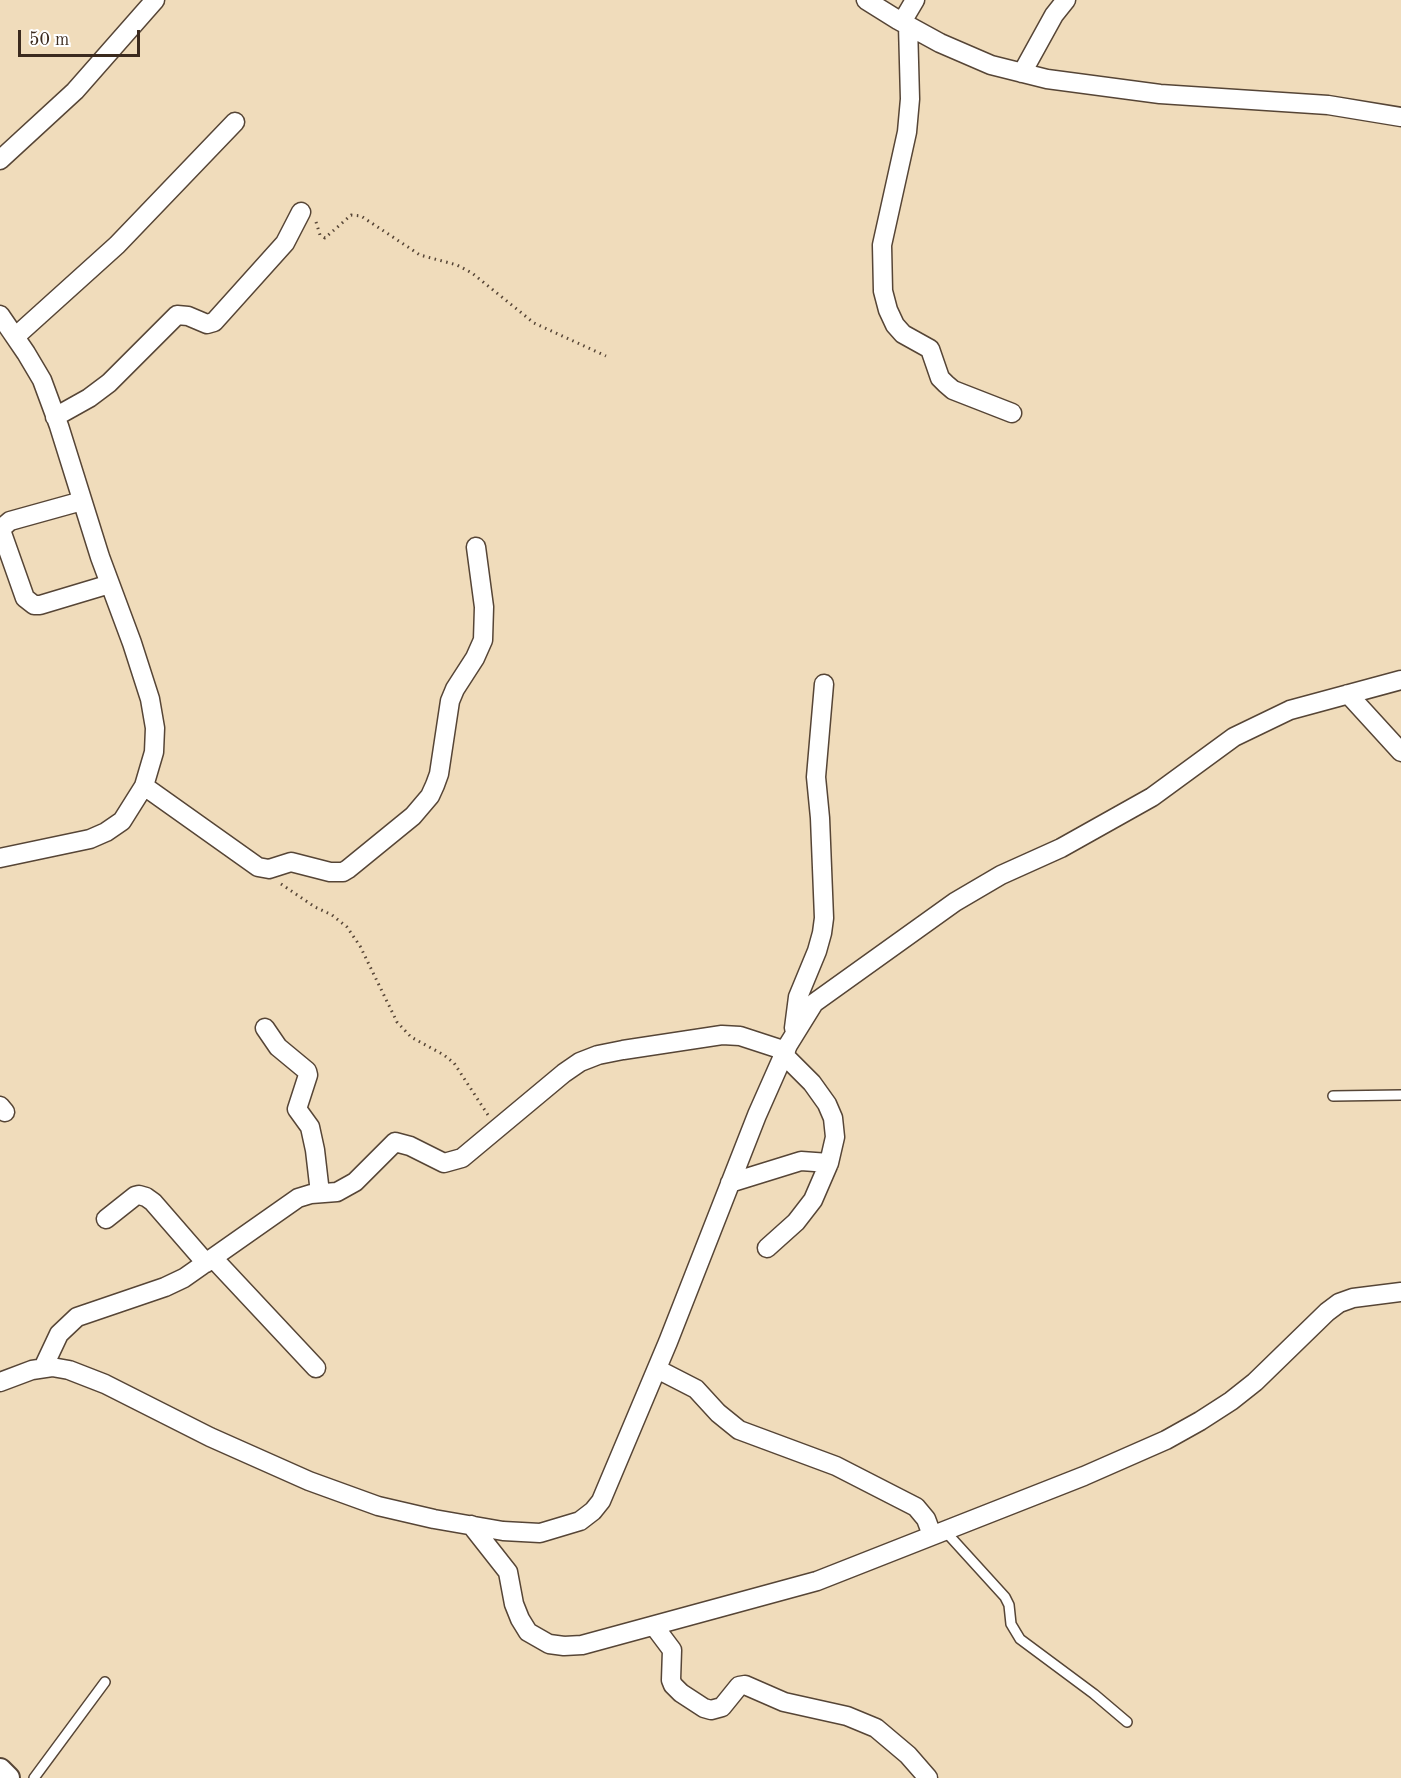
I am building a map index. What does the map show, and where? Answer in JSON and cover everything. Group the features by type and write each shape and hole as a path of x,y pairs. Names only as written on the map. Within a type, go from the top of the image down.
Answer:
{"street":[{"path":"0,160 75,91 155,0"},
{"path":"866,0 905,24 991,65 1047,79 1160,94 1328,105 1401,117"},
{"path":"915,0 905,24 909,99 907,132 882,245 884,291 888,310 895,325 903,334 930,349 940,378 953,390 1012,413"},
{"path":"1022,73 1054,15 1066,0"},
{"path":"15,337 117,245 235,122"},
{"path":"55,417 89,398 109,383 177,315 188,316 207,324 214,322 285,243 301,212"},
{"path":"0,315 42,380 150,699 156,728 154,752 144,786 122,821 90,839 0,858"},
{"path":"82,501 10,521 3,527 2,533 25,598 33,605 40,605 110,584"},
{"path":"144,786 251,863 263,869 291,862 330,872 343,872 397,831 412,816 429,796 439,774 450,700 483,640 484,607 476,548"},
{"path":"0,1382 43,1368 69,1370 105,1384 210,1437 309,1480 378,1506 503,1531 540,1533 580,1521 601,1501 657,1369 757,1115 787,1047 814,1003 955,902 1001,875 1061,848 1152,797 1233,737 1290,710 1401,681"},
{"path":"787,1047 798,997 817,951 824,918 816,777 824,684"},
{"path":"1348,694 1401,752"},
{"path":"265,1028 278,1047 307,1071 308,1075 297,1109 310,1127 320,1193"},
{"path":"43,1368 59,1334 76,1317 165,1287 184,1278 298,1198 337,1192 355,1182 395,1142 410,1146 444,1163 462,1158 580,1062 598,1055 700,1037 740,1036 787,1047 827,1104 833,1118 835,1137 820,1188 806,1211 767,1248"},
{"path":"730,1183 801,1161 829,1163"},
{"path":"106,1219 135,1196 146,1197 316,1368"},
{"path":"471,1525 508,1572 514,1604 528,1632 549,1644 582,1645 818,1581 1084,1476 1166,1440 1231,1401 1327,1312 1339,1304 1353,1298 1401,1292"},
{"path":"657,1369 696,1389 718,1413 739,1430 836,1467 902,1498 916,1507 939,1533"},
{"path":"654,1626 672,1650 671,1680 673,1685 681,1693 705,1708 711,1710 722,1707 739,1686 745,1685 784,1702 848,1716 876,1728 908,1755 928,1778"},
{"path":"0,1770 8,1778"}],"lane":[{"path":"1334,1096 1401,1095"},
{"path":"939,1533 1005,1597 1009,1605 1011,1624 1020,1640 1094,1694 1127,1722"},
{"path":"34,1778 105,1682"}],"path":[{"path":"301,212 306,210 313,214 320,235 325,238 351,214 361,216 420,255 457,265 472,273 534,323 606,356"},
{"path":"263,869 270,877 315,907 332,915 347,927 360,946 397,1022 411,1037 454,1063 497,1129"}]}
